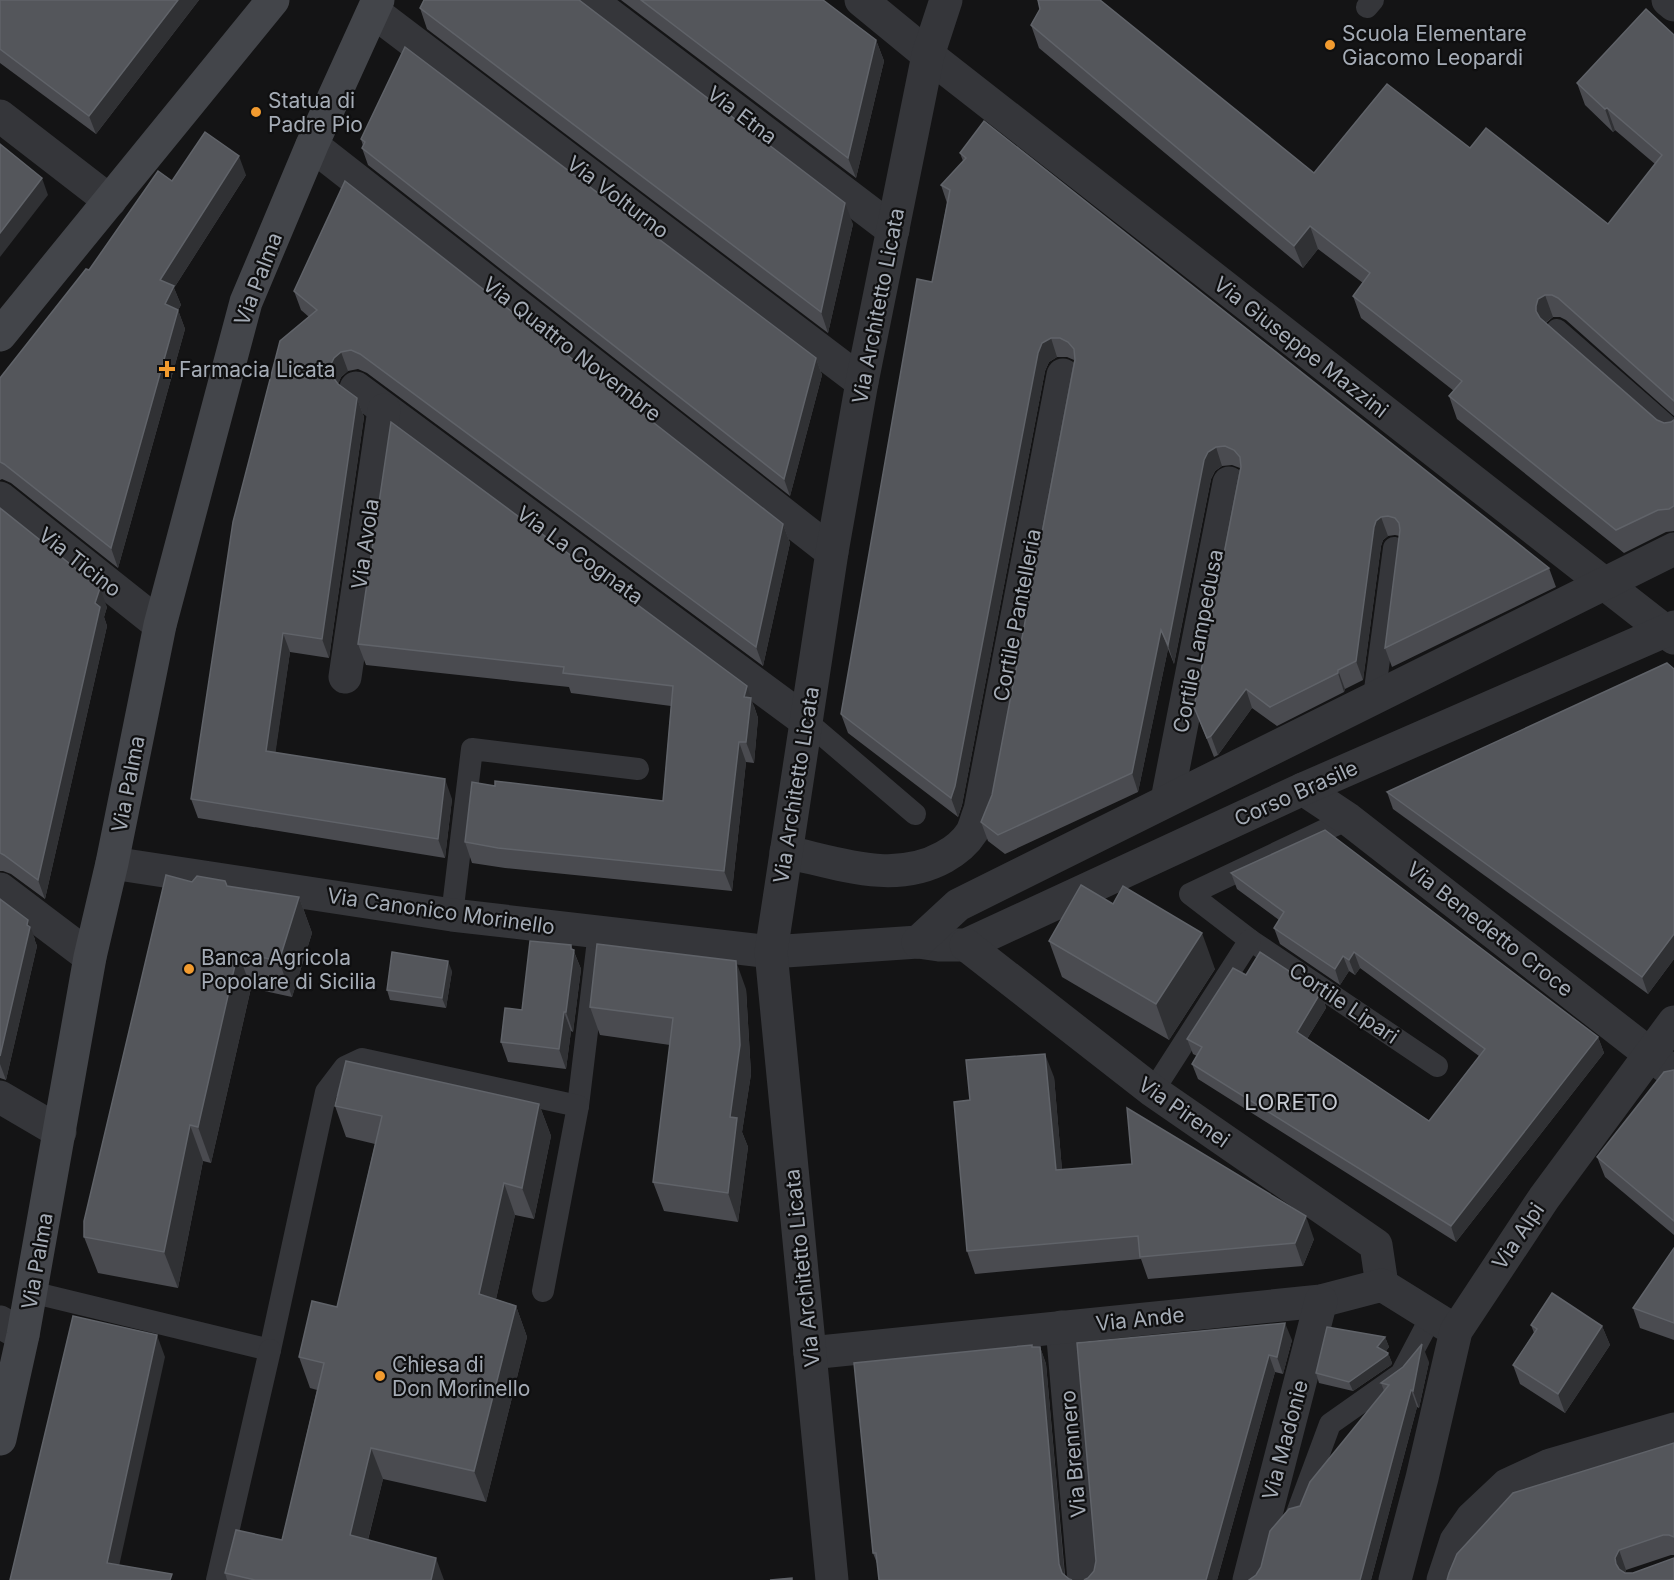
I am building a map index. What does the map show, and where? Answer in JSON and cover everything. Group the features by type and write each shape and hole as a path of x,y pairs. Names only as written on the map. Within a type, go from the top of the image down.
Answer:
{"main road":[{"path":"0,335 273,0"},
{"name":"Via Palma","path":"0,1439 12,1328 31,1292 90,957 112,863 160,625 246,302 312,145 376,6"}],"street":[{"name":"Via Etna","path":"590,0 893,230"},
{"name":"Via Giuseppe Mazzini","path":"861,0 928,56 1604,585 1671,633"},
{"name":"Via Architetto Licata","path":"832,1580 771,952 832,552 862,382 928,56 946,0"},
{"path":"1668,0 1674,5"},
{"name":"Via Volturno","path":"376,6 862,382"},
{"path":"0,116 110,201"},
{"name":"Via Quattro Novembre","path":"312,145 832,552"},
{"name":"Cortile Pantelleria","path":"786,852 872,870 903,871 929,865 957,849 972,832 980,810 1064,375"},
{"name":"Via La Cognata","path":"356,388 806,721"},
{"name":"Via Avola","path":"345,677 384,410"},
{"name":"Cortile Lampedusa","path":"1167,800 1229,483"},
{"name":"Via Ticino","path":"0,498 160,625"},
{"path":"918,942 958,904 1674,549"},
{"name":"Corso Brasile","path":"771,952 918,942 966,945 1303,789 1671,633"},
{"name":"Via Benedetto Croce","path":"1303,789 1348,819 1662,1064"},
{"name":"Via Canonico Morinello","path":"112,863 452,915 771,952"},
{"path":"0,889 90,957"},
{"name":"Via Pirenei","path":"966,945 1153,1091 1376,1245 1382,1285"},
{"name":"Via Alpi","path":"1395,1580 1422,1478 1444,1323 1544,1198 1662,1064 1674,1022"},
{"path":"0,1097 60,1132"},
{"path":"1382,1285 1444,1323"},
{"name":"Via Ande","path":"810,1353 1321,1301 1382,1285"},
{"name":"Via Madonie","path":"1249,1580 1321,1301"},
{"name":"Via Brennero","path":"1062,1327 1084,1580"},
{"path":"1443,1580 1456,1541 1472,1518 1506,1485 1550,1465 1674,1430"}],"lane":[{"path":"1557,330 1674,432"},
{"path":"1374,697 1394,548"},
{"path":"806,721 915,814"},
{"path":"452,915 472,749 638,770"},
{"name":"Cortile Lipari","path":"1348,819 1190,894 1250,940 1437,1066"},
{"path":"543,1291 578,1106 599,932"},
{"path":"1153,1091 1250,940"},
{"path":"217,1580 326,1092 345,1067 362,1059 578,1106"},
{"path":"31,1292 270,1350"},
{"path":"1297,1512 1330,1424 1401,1374 1444,1323"}],"building":[{"path":"0,0 178,0 89,116 0,49"},
{"path":"424,0 579,0 845,203 821,312 420,8"},
{"path":"641,0 823,0 876,40 848,158"},
{"path":"1038,0 1100,0 1314,173 1387,84 1470,148 1486,128 1608,224 1662,155 1577,83 1646,9 1674,35 1674,401 1558,298 1545,295 1538,299 1536,311 1540,318 1657,420 1664,423 1674,420 1674,506 1658,510 1616,530 1449,396 1462,381 1353,296 1370,273 1310,226 1294,246 1031,25 1040,9"},
{"path":"405,47 816,358 784,479 362,148 365,142 361,139"},
{"path":"984,121 1549,568 1385,648 1400,530 1395,518 1381,517 1376,521 1374,527 1356,661 1338,670 1338,673 1270,707 1246,689 1211,736 1207,738 1194,707 1241,467 1240,457 1234,450 1225,446 1216,447 1208,452 1204,460 1168,645 1161,630 1132,773 998,835 981,822 992,795 1075,360 1074,349 1068,342 1060,338 1051,338 1042,343 1038,353 951,798 841,714 917,279 932,282 950,190 941,185 966,158 960,153"},
{"path":"205,132 239,156 160,280 174,286 165,304 178,310 111,548 0,462 0,378 86,269 89,270 158,171 172,181"},
{"path":"0,144 42,178 0,233"},
{"path":"345,181 783,524 756,647 360,354 351,350 341,352 334,358 330,366 332,376 338,384 357,398 322,639 283,633 266,751 445,779 438,839 191,799 233,522 280,341 317,310 294,291"},
{"path":"391,422 747,686 744,697 751,698 746,742 739,742 724,871 498,848 465,842 472,782 495,786 495,781 663,801 673,686 563,673 564,667 358,644"},
{"path":"0,508 100,588 95,603 100,607 38,880 0,853"},
{"path":"1667,663 1674,669 1674,934 1642,977 1387,792"},
{"path":"1325,830 1598,1037 1451,1226 1192,1064 1202,1047 1187,1039 1233,968 1246,975 1260,952 1321,992 1297,1032 1429,1121 1485,1049 1354,952 1349,960 1343,956 1335,969 1274,928 1284,912 1231,873"},
{"path":"166,875 192,882 197,876 225,881 227,886 299,897 279,961 238,952 198,1127 190,1125 164,1252 84,1237 84,1221"},
{"path":"1081,885 1113,904 1123,886 1202,933 1156,1004 1049,941"},
{"path":"0,899 28,920 27,925 30,927 0,1056"},
{"path":"530,941 571,945 571,949 574,950 559,1049 501,1042 505,1008 522,1010"},
{"path":"597,944 736,961 740,1045 730,1117 737,1118 728,1193 653,1182 673,1018 590,1007"},
{"path":"392,952 448,961 442,998 387,990"},
{"path":"1045,1054 1056,1170 1132,1164 1127,1108 1306,1216 1295,1243 1140,1257 1138,1236 967,1251 954,1102 970,1100 966,1060"},
{"path":"346,1061 539,1104 522,1188 504,1183 479,1294 516,1306 474,1471 371,1448 350,1535 436,1558 431,1580 255,1580 225,1573 236,1530 282,1540 324,1363 299,1357 312,1301 337,1307 382,1116 335,1106"},
{"path":"1674,1070 1674,1221 1597,1157 1664,1072"},
{"path":"1674,1248 1674,1323 1633,1308"},
{"path":"1552,1293 1602,1326 1558,1394 1513,1365 1537,1329 1531,1325"},
{"path":"73,1316 157,1335 107,1563 172,1574 170,1580 10,1580"},
{"path":"1285,1323 1277,1357 1269,1355 1206,1580 1084,1580 1094,1571 1096,1561 1077,1343"},
{"path":"1327,1327 1385,1337 1377,1347 1388,1353 1349,1382 1316,1373"},
{"path":"1422,1344 1413,1391 1411,1390 1360,1580 1249,1580 1261,1567 1270,1531 1289,1509 1300,1506 1310,1482 1389,1385 1381,1383 1403,1367"},
{"path":"1032,1345 1032,1347 1040,1347 1059,1564 1062,1573 1072,1580 879,1580 876,1553 873,1553 854,1363"},
{"path":"1674,1443 1674,1537 1663,1535 1619,1550 1615,1558 1619,1569 1625,1573 1633,1573 1674,1558 1674,1580 1447,1580 1457,1554 1513,1493"}],"place":[{"name":"Scuola Elementare Giacomo Leopardi","path":"1330,45"},
{"name":"Statua di Padre Pio","path":"256,112"},
{"name":"Farmacia Licata","path":"167,369"},
{"name":"Banca Agricola Popolare di Sicilia","path":"189,969"},
{"name":"Chiesa di Don Morinello","path":"380,1376"}],"district":[{"name":"LORETO","path":"1292,1102"}]}
